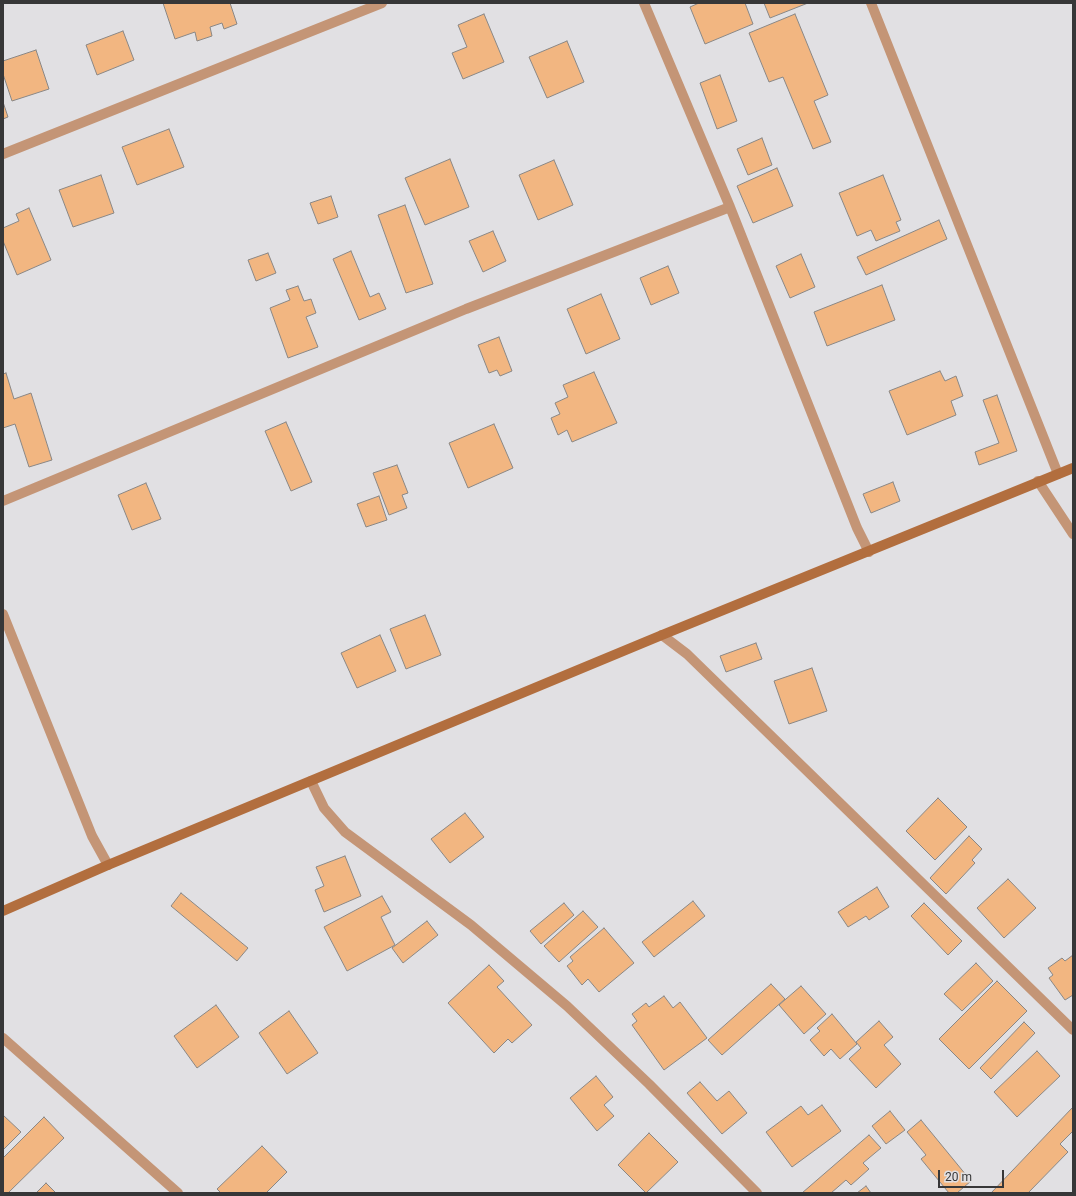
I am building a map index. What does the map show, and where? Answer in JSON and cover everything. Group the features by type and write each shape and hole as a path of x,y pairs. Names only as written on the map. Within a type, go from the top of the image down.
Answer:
{"street":[{"path":"3,154 382,3"},
{"path":"644,3 730,207 857,528 869,552"},
{"path":"871,3 1058,474"},
{"path":"3,501 466,309 730,207"},
{"path":"3,910 662,635 1073,468"},
{"path":"1038,481 1073,534"},
{"path":"3,614 92,836 108,865"},
{"path":"662,635 687,654 1073,1030"},
{"path":"311,781 324,808 345,832 471,926 567,1006 757,1193"},
{"path":"3,1038 178,1193"}],"building":[{"path":"163,3 230,3 237,24 224,29 222,23 210,27 212,36 197,41 195,32 175,39"},
{"path":"699,3 745,3 753,24 705,44 690,7"},
{"path":"764,3 808,3 770,18"},
{"path":"484,14 504,62 463,79 452,53 467,47 458,25"},
{"path":"795,14 828,95 814,101 831,142 813,149 783,77 769,82 749,33"},
{"path":"123,31 134,60 97,75 86,45"},
{"path":"567,41 584,82 547,98 529,57"},
{"path":"36,50 49,89 12,101 3,74 3,61"},
{"path":"720,75 737,121 717,129 700,83"},
{"path":"3,102 8,117 3,119"},
{"path":"169,129 184,167 137,185 122,147"},
{"path":"762,138 772,165 748,175 737,149"},
{"path":"450,159 469,207 425,225 405,178"},
{"path":"554,160 573,205 538,220 519,175"},
{"path":"777,168 793,206 753,223 737,186"},
{"path":"101,175 114,213 73,227 59,190"},
{"path":"883,175 901,220 896,222 900,231 876,241 871,230 857,236 839,193"},
{"path":"331,196 338,217 318,224 310,203"},
{"path":"405,205 433,284 406,293 378,215"},
{"path":"29,208 51,260 17,275 3,241 3,228 19,221 16,214"},
{"path":"939,220 947,239 866,275 857,257"},
{"path":"493,231 506,261 483,272 469,241"},
{"path":"351,251 370,297 379,293 386,309 359,320 333,259"},
{"path":"268,253 276,273 256,281 248,260"},
{"path":"801,254 815,287 790,298 776,266"},
{"path":"668,266 679,293 651,305 640,278"},
{"path":"882,285 895,320 827,346 814,312"},
{"path":"298,286 304,301 311,299 316,313 306,317 318,347 288,358 270,308 290,300 286,290"},
{"path":"601,294 620,339 586,354 567,309"},
{"path":"499,337 512,371 500,376 497,370 489,373 478,345"},
{"path":"940,371 945,381 956,376 963,396 951,401 956,415 907,435 889,391"},
{"path":"594,372 617,423 572,442 567,430 558,435 551,418 560,414 555,403 568,397 563,385"},
{"path":"6,373 14,399 31,393 52,460 29,467 15,424 3,428 3,374"},
{"path":"997,395 1017,451 979,465 975,452 999,443 983,400"},
{"path":"286,422 312,482 291,491 265,431"},
{"path":"494,424 513,468 468,488 449,443"},
{"path":"397,465 408,493 402,495 407,508 389,515 373,473"},
{"path":"893,482 900,501 871,513 863,494"},
{"path":"146,483 161,519 132,530 118,495"},
{"path":"379,496 387,520 366,527 357,504"},
{"path":"425,615 441,655 406,669 390,629"},
{"path":"380,635 396,671 357,688 341,653"},
{"path":"756,643 762,659 726,672 720,656"},
{"path":"812,668 827,711 789,724 774,681"},
{"path":"938,798 967,827 935,860 906,831"},
{"path":"465,813 484,837 450,863 431,839"},
{"path":"969,836 982,849 972,860 975,863 946,894 930,878"},
{"path":"345,856 361,896 324,912 315,890 324,886 316,867"},
{"path":"1008,879 1036,908 1004,938 977,908"},
{"path":"877,887 889,907 869,920 866,916 848,927 838,912"},
{"path":"181,893 248,948 237,961 171,906"},
{"path":"382,896 391,912 381,917 395,945 347,971 324,927"},
{"path":"693,901 705,916 654,957 642,942"},
{"path":"564,903 574,915 541,944 530,931"},
{"path":"924,903 962,941 948,955 911,916"},
{"path":"583,911 598,927 559,962 544,946"},
{"path":"427,921 438,935 403,963 392,948"},
{"path":"604,928 634,963 599,992 588,979 582,985 567,966 573,961 570,957"},
{"path":"1073,955 1073,995 1065,1000 1049,978 1053,975 1048,968 1062,958 1065,961"},
{"path":"976,963 993,981 962,1011 944,994"},
{"path":"489,965 504,981 497,987 532,1025 512,1043 508,1039 494,1053 448,1003"},
{"path":"997,981 1027,1011 969,1069 939,1039"},
{"path":"771,984 785,999 722,1055 708,1040"},
{"path":"801,986 826,1014 804,1034 779,1005"},
{"path":"664,996 673,1008 680,1002 707,1038 664,1070 632,1025 637,1021 632,1014 646,1003 649,1007"},
{"path":"216,1005 239,1037 197,1068 174,1036"},
{"path":"289,1011 318,1053 287,1074 259,1033"},
{"path":"832,1014 857,1044 840,1059 831,1049 824,1056 810,1040 820,1031 817,1028"},
{"path":"879,1021 893,1037 884,1045 901,1064 876,1088 849,1059 861,1048 856,1042"},
{"path":"1024,1022 1035,1033 991,1079 980,1068"},
{"path":"1037,1051 1060,1076 1017,1117 994,1092"},
{"path":"596,1076 613,1097 604,1105 614,1116 597,1131 570,1098"},
{"path":"700,1082 717,1101 729,1091 747,1113 722,1134 687,1093"},
{"path":"822,1105 841,1131 792,1167 766,1132 801,1106 808,1115"},
{"path":"1073,1107 1073,1131 1060,1144 1068,1152 1028,1193 991,1193"},
{"path":"890,1111 905,1130 886,1144 872,1126"},
{"path":"3,1115 21,1132 3,1150"},
{"path":"44,1117 64,1138 8,1193 3,1193 3,1158"},
{"path":"921,1120 971,1181 957,1193 949,1193 921,1159 926,1155 907,1132"},
{"path":"649,1133 678,1162 646,1193 618,1165"},
{"path":"869,1135 881,1148 863,1163 869,1169 851,1185 846,1180 831,1193 802,1193"},
{"path":"262,1146 287,1172 266,1193 221,1193 217,1189"},
{"path":"46,1183 56,1193 36,1193"},
{"path":"866,1186 871,1193 857,1193"}]}
